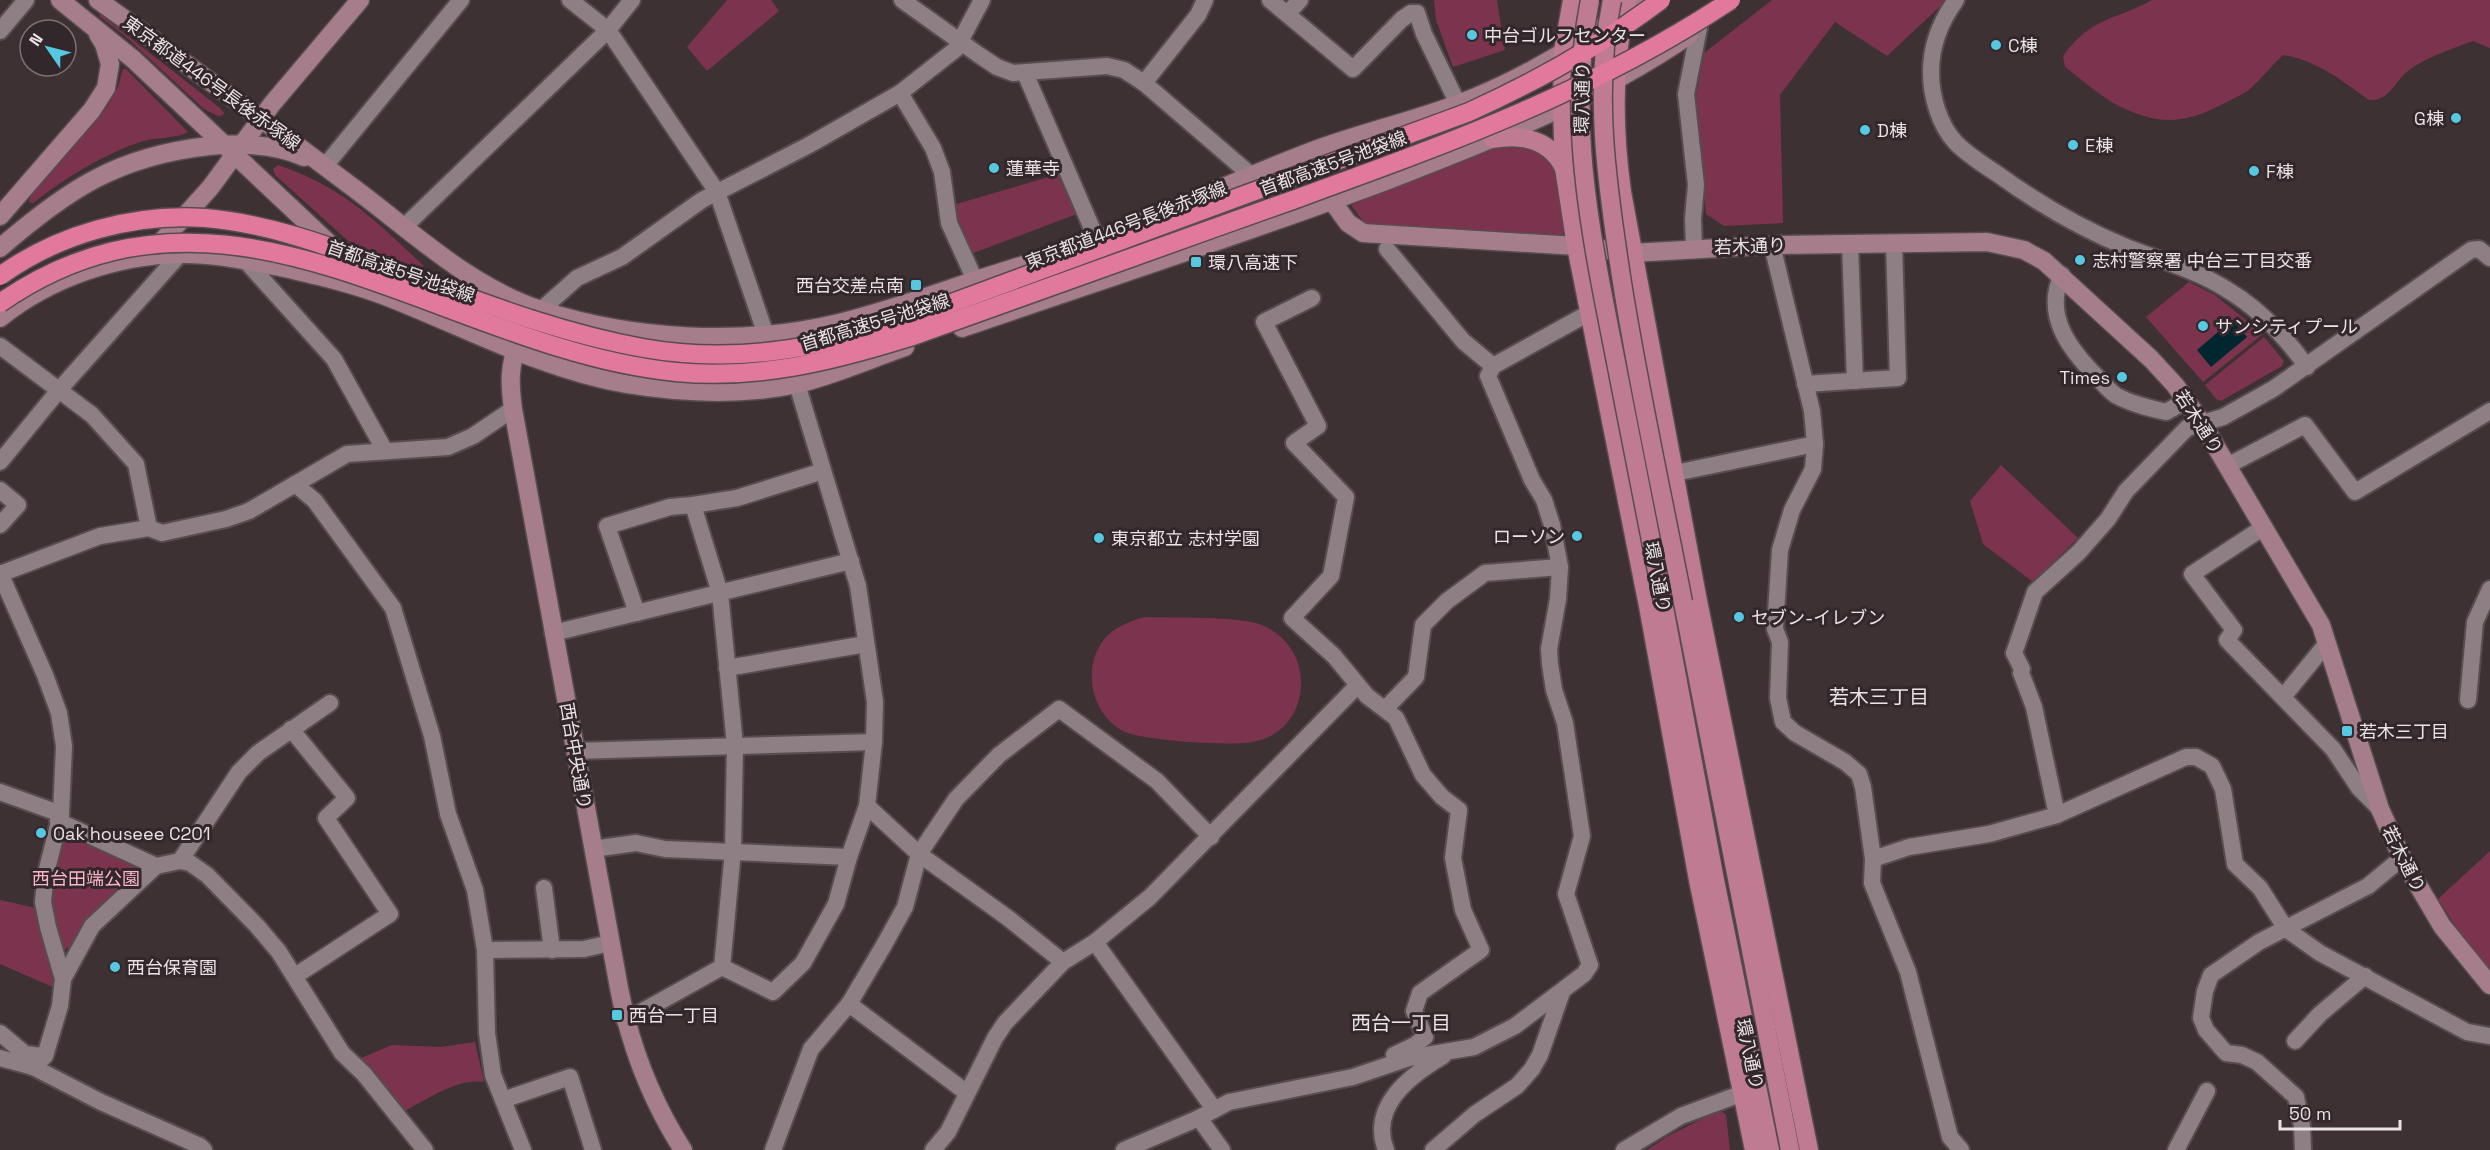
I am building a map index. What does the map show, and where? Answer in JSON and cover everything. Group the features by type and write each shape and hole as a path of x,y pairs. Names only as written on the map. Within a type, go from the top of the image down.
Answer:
{"highway":[{"name":"首都高速5号池袋線","path":"0,276 46,250 106,227 151,219 205,218 243,224 317,243 538,322 613,343 677,353 712,355 760,353 820,345 903,321 1469,112 1557,69 1623,28 1661,0"},
{"name":"首都高速5号池袋線","path":"0,303 56,269 93,255 153,243 212,242 263,250 310,262 532,339 609,360 674,372 712,375 784,370 821,363 910,337 1431,150 1522,113 1614,70 1731,0"}],"main road":[{"name":"東京都道446号長後赤塚線","path":"60,0 134,59 235,148 384,296"},
{"name":"東京都道446号長後赤塚線","path":"98,0 325,166 474,279 541,310 588,322 656,334 720,338 766,335 836,324 1097,240 1316,149 1458,104 1524,74 1563,51 1621,4 1642,0"},
{"path":"148,257 210,188 235,148 360,0"},
{"path":"1572,0 1563,51 1562,108 1564,168 1576,246 1655,604 1691,790 1698,880 1754,1150"},
{"name":"環八通り","path":"1590,0 1584,39 1580,100 1586,198 1655,604 1691,790 1770,1150"},
{"name":"東京都道446号長後赤塚線","path":"0,318 28,298 57,283 119,261 180,254 216,255 338,280 384,296 515,351 552,364 625,384 687,392 750,390 797,384 1332,201 1493,139 1562,108 1642,66 1736,0"},
{"path":"1621,4 1614,82 1615,141 1632,253 1675,473 1690,599 1707,686 1791,1085 1809,1150"},
{"name":"環八通り","path":"1621,4 1604,57 1603,103 1609,195 1628,320 1690,599 1727,786 1790,1150"},
{"path":"0,216 92,110 106,88 110,64 108,54 104,44 86,19"},
{"path":"1493,139 1514,137 1536,141 1554,151 1564,168"},
{"name":"東京都道446号長後赤塚線","path":"0,248 56,202 105,172 159,153 235,148 282,150 325,166"},
{"name":"若木通り","path":"1332,201 1348,223 1363,232 1576,246 1632,253 1772,245 1987,242 2005,244 2024,250 2044,261 2135,342 2187,400 2202,423 2321,626 2380,809 2402,858 2442,926 2490,986"},
{"path":"515,351 541,310"},
{"name":"西台中央通り","path":"515,351 510,384 513,409 626,1021 648,1084 683,1150"}],"street":[{"path":"0,31 26,0"},
{"path":"325,166 461,0"},
{"path":"570,0 608,30 717,192 766,335"},
{"path":"405,226 608,30 632,0"},
{"path":"902,0 997,67 1025,73 1107,66 1124,70 1144,83 1252,176"},
{"path":"541,310 577,278 622,257 660,228 717,192 809,145 900,93 956,49 982,0"},
{"path":"1144,83 1198,15 1205,0"},
{"path":"1270,0 1353,69 1402,19 1410,7"},
{"path":"1287,14 1300,0"},
{"path":"1956,0 1942,20 1936,37 1931,78 1939,114 1956,143 1980,163 2051,210 2125,246 2199,276 2245,300 2281,334 2307,367"},
{"path":"1410,7 1416,37 1427,63"},
{"path":"1410,7 1417,14 1424,34 1458,104"},
{"path":"1694,249 1693,219 1696,185 1686,94 1699,28"},
{"path":"1025,73 1097,240"},
{"path":"900,93 933,148 942,172 949,223 975,280"},
{"path":"1805,384 1898,378 1894,243"},
{"path":"1850,244 1855,381"},
{"path":"1772,245 1812,411 1815,444 1813,469 1792,510 1780,550 1775,629 1780,642 1778,698 1783,722 1795,734 1845,762 1859,774 1863,787 1873,859 1872,883 1908,972 1950,1137 1961,1150"},
{"path":"1387,249 1463,341 1493,366"},
{"path":"2057,815 2034,707 2021,673 2022,669 2014,653 2035,592 2079,552 2108,519 2133,483 2187,428 2223,417 2307,367 2471,250 2479,249 2490,258"},
{"path":"0,462 59,390 180,254"},
{"path":"245,260 334,358 385,451"},
{"path":"2062,275 2056,287 2054,300 2063,338 2084,364 2115,395 2144,407 2166,412 2187,400"},
{"path":"1312,298 1264,322 1318,426 1294,443 1347,496 1331,576 1292,618 1334,656 1367,696 1396,718 1423,775 1442,797 1459,810 1453,858 1463,910 1481,950 1420,993 1414,1011 1425,1037 1374,1070"},
{"path":"1124,1150 1230,1102 1353,1077 1409,1058 1474,1047 1515,1026 1584,974 1590,965 1566,894 1582,836 1565,723 1554,690 1550,663 1549,649 1558,599 1560,567 1544,500 1532,480 1488,376 1493,366 1579,321 1589,313 1642,301"},
{"path":"0,346 92,415 136,464 149,528"},
{"path":"722,967 773,992 803,963 837,904 849,857 867,806 874,742 875,702 858,586 797,384"},
{"path":"63,979 43,902 46,873 59,818 64,746 59,713 45,675 0,574 100,536 149,528 162,532 226,519 249,511 347,454 448,447 473,436 513,409"},
{"path":"2228,466 2305,425 2355,492 2490,411"},
{"path":"1675,473 1815,444"},
{"path":"638,613 607,526 670,507 737,498 823,471"},
{"path":"295,484 315,501 393,608 432,736 448,814 476,890 484,950 493,1075 523,1150"},
{"path":"0,490 18,505 0,525"},
{"path":"693,505 720,593 735,745 733,851 722,967"},
{"path":"2264,527 2192,574 2234,630 2227,640 2333,749 2359,788 2380,809"},
{"path":"553,633 850,561"},
{"path":"1385,709 1416,676 1423,626 1447,601 1485,573 1560,567"},
{"path":"2468,700 2475,622 2490,589"},
{"path":"2283,697 2327,643"},
{"path":"727,668 866,644"},
{"path":"933,1150 948,1132 995,1038 1005,1023 1063,962 1095,942 1150,897 1357,686"},
{"path":"180,861 239,772 258,753 330,703"},
{"path":"773,1150 811,1049 849,1004 906,907 920,854 956,799 999,755 1059,709 1156,781 1210,837"},
{"path":"291,729 347,798 326,818 390,914 295,976"},
{"path":"575,751 874,742"},
{"path":"1873,859 1910,847 1989,834 2057,815 2186,757 2196,757 2212,766 2223,789 2235,864 2260,888 2286,929 2320,953 2467,1032 2490,1036"},
{"path":"0,792 156,866"},
{"path":"867,806 920,854 1008,918 1063,962"},
{"path":"593,849 636,843 665,849 849,857"},
{"path":"2303,1150 2302,1126 2296,1097 2257,1062 2242,1055 2226,1053 2206,1030 2201,1018 2205,991 2211,975 2259,942 2368,885 2402,858"},
{"path":"39,1062 60,1006 63,979 92,926 156,866 180,861 190,863 227,894 279,952 342,1053 364,1074 425,1150"},
{"path":"544,888 552,950"},
{"path":"1095,942 1214,1109"},
{"path":"484,950 584,949 610,943"},
{"path":"626,1021 722,967"},
{"path":"2295,1041 2320,1014 2365,976"},
{"path":"1433,1150 1475,1114 1517,1086 1532,1069 1563,990"},
{"path":"849,1004 967,1093"},
{"path":"0,1033 25,1054 101,1102 200,1146 204,1150"},
{"path":"1386,1150 1381,1135 1388,1101 1420,1070 1453,1050"},
{"path":"0,1058 39,1062"},
{"path":"503,1100 570,1077 593,1150"},
{"path":"2176,1150 2207,1091"},
{"path":"1624,1150 1681,1116 1743,1093"},
{"path":"1199,1118 1222,1150"}],"green space":[{"path":"727,0 771,0 779,11 707,71 687,47"},
{"name":"中台ゴルフセンター","path":"1434,0 1497,0 1505,50 1453,67 1436,20"},
{"path":"1772,0 1947,0 1887,56 1835,22 1780,95 1783,223 1724,226 1706,214 1696,96 1704,53"},
{"path":"2152,0 2490,0 2490,48 2473,41 2439,54 2408,71 2387,94 2369,100 2318,66 2283,55 2251,88 2223,104 2189,118 2155,119 2130,111 2104,97 2065,67 2063,56 2084,33 2094,26"},
{"path":"100,14 220,108 223,115 218,116 204,109 125,36 99,16"},
{"path":"123,69 126,69 188,132 178,136 143,141 100,159 72,175 33,203 29,202 31,195 107,107 118,87"},
{"path":"1528,142 1555,160 1565,228 1562,239 1368,228 1351,205 1496,143"},
{"path":"278,165 340,194 390,234 424,266 396,284 275,175 273,169"},
{"path":"1059,174 1077,214 971,254 954,222 953,205"},
{"name":"サンシティプール","path":"2189,282 2215,295 2263,334 2203,382 2146,317"},
{"path":"2264,337 2284,361 2282,366 2221,401 2216,399 2205,385"},
{"path":"2001,465 2078,538 2033,582 1983,544 1970,501"},
{"path":"1145,617 1205,618 1252,622 1262,625 1281,637 1294,653 1300,672 1301,691 1295,710 1285,726 1268,737 1247,743 1220,743 1145,737 1121,730 1110,722 1096,699 1092,686 1094,659 1099,646 1108,635 1125,624"},
{"name":"西台田端公園","path":"68,832 141,864 142,874 76,945 62,950 49,908 59,840"},
{"path":"2490,851 2490,970 2463,938 2438,899"},
{"path":"0,900 36,908 55,988 0,964"},
{"path":"475,1042 484,1082 463,1083 403,1112 361,1058 392,1045 441,1047"},
{"path":"1720,1110 1726,1115 1730,1150 1647,1150 1668,1136"}],"water":[{"path":"2232,320 2247,337 2211,367 2197,350"}],"place":[{"name":"中台ゴルフセンター","path":"1472,35"},
{"name":"C棟","path":"1996,45"},
{"name":"G棟","path":"2456,118"},
{"name":"D棟","path":"1865,130"},
{"name":"E棟","path":"2073,145"},
{"name":"蓮華寺","path":"994,168"},
{"name":"F棟","path":"2254,171"},
{"name":"志村警察署 中台三丁目交番","path":"2080,260"},
{"name":"環八高速下","path":"1196,262"},
{"name":"西台交差点南","path":"916,285"},
{"name":"サンシティプール","path":"2203,326"},
{"name":"Times","path":"2122,377"},
{"name":"ローソン","path":"1577,536"},
{"name":"東京都立 志村学園","path":"1099,538"},
{"name":"セブン-イレブン","path":"1739,617"},
{"name":"若木三丁目","path":"2347,731"},
{"name":"Oak houseee C201","path":"41,833"},
{"name":"西台保育園","path":"115,967"},
{"name":"西台一丁目","path":"617,1015"}],"district":[{"name":"若木三丁目","path":"1879,697"},
{"name":"西台一丁目","path":"1401,1023"}]}
